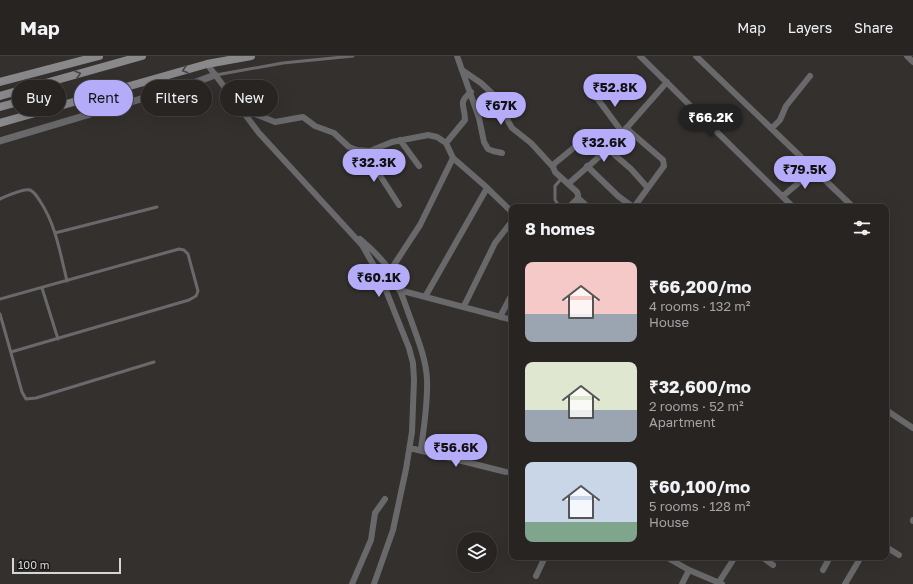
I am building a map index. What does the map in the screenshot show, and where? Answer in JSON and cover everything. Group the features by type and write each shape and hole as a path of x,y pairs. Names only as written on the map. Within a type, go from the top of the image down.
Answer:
{"main road":[{"path":"0,82 99,56"},
{"path":"59,80 142,56"},
{"path":"0,123 206,64 251,56"},
{"path":"0,91 12,93"},
{"path":"0,96 12,93"},
{"path":"0,107 22,101 69,103"}],"street":[{"path":"457,56 479,118 484,142 488,148 502,153"},
{"path":"640,56 783,196 788,204"},
{"path":"696,56 815,169 848,204"},
{"path":"908,56 913,62"},
{"path":"206,64 220,81"},
{"path":"462,70 481,83 496,97 506,112 512,128 531,143 553,167 555,172 577,192 578,198 585,204"},
{"path":"0,141 188,85 216,75"},
{"path":"772,128 780,120 786,106 810,76"},
{"path":"568,184 608,149 667,82"},
{"path":"446,143 465,120 462,102 470,92"},
{"path":"594,94 624,130 663,160 664,166 635,204"},
{"path":"247,116 259,133 340,220 367,252 381,278 409,348 413,363 414,380 410,448 394,530 374,584"},
{"path":"260,116 275,122 303,117 315,126 334,133 353,150 365,152 400,140 428,135 437,137 446,143 454,158 509,209"},
{"path":"400,140 419,166"},
{"path":"553,167 554,164 582,141"},
{"path":"608,149 631,169 648,188"},
{"path":"365,152 399,205"},
{"path":"390,271 420,225 454,158"},
{"path":"587,166 618,196 629,204"},
{"path":"783,196 815,169"},
{"path":"425,297 487,188"},
{"path":"572,204 578,198"},
{"path":"340,220 373,250 390,271 399,290 422,351 426,365 427,380 425,421 421,450"},
{"path":"464,306 495,243 509,225"},
{"path":"399,290 464,306 509,319"},
{"path":"500,317 509,300"},
{"path":"889,412 913,428"},
{"path":"410,448 506,472"},
{"path":"352,584 371,540 375,513 385,500"},
{"path":"889,549 899,555"},
{"path":"536,576 544,560"},
{"path":"671,560 689,570 720,583 733,560"},
{"path":"766,560 773,565"},
{"path":"823,570 828,560"},
{"path":"845,584 859,560"},
{"path":"682,584 689,570"}],"lane":[{"path":"216,75 284,63 353,56"},
{"path":"558,204 555,200 555,186 562,178"},
{"path":"0,199 24,190 32,191 35,194 50,217 67,280"},
{"path":"55,233 157,207"},
{"path":"0,300 179,249 184,250 188,254 198,293 189,300 11,352"},
{"path":"42,288 58,339"},
{"path":"0,314 22,392 26,398 30,399 154,362"}]}
